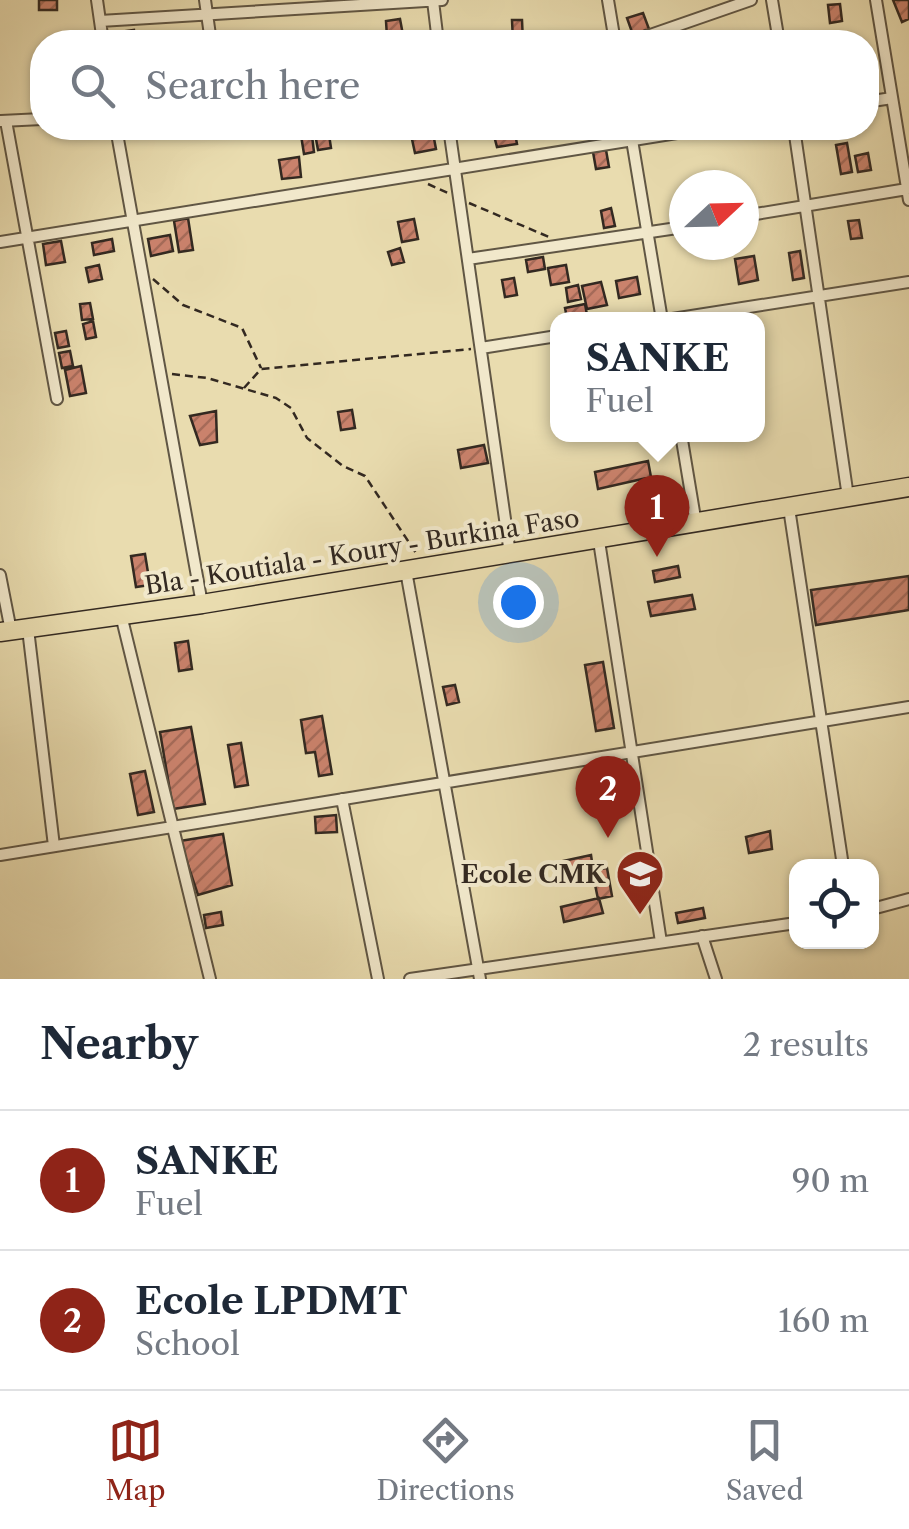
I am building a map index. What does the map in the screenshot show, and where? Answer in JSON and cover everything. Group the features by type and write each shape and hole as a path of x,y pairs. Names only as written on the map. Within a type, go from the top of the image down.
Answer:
{"main road":[{"name":"Bla - Koutiala - Koury - Burkina Faso","path":"13,631 599,541 909,487"}],"street":[{"path":"97,0 101,30"},
{"path":"205,0 209,30"},
{"path":"433,0 437,30"},
{"path":"100,21 442,0"},
{"path":"608,0 614,30"},
{"path":"665,30 751,0"},
{"path":"772,0 778,30"},
{"path":"759,214 908,194 876,0"},
{"path":"879,100 892,98"},
{"path":"30,120 3,121 57,400"},
{"path":"118,140 202,604"},
{"path":"450,140 510,554"},
{"path":"0,242 408,176 600,140"},
{"path":"632,140 662,312"},
{"path":"796,140 848,497"},
{"path":"468,259 669,229"},
{"path":"716,312 909,282"},
{"path":"481,348 550,337"},
{"path":"682,442 696,524"},
{"path":"790,508 843,859"},
{"path":"599,541 661,942"},
{"path":"406,570 479,974"},
{"path":"0,575 54,846"},
{"path":"122,614 210,979"},
{"path":"0,855 909,707"},
{"path":"342,799 378,979"},
{"path":"879,907 909,899"},
{"path":"410,979 479,974 789,924"},
{"path":"702,936 713,978"}],"path":[{"path":"408,176 517,226 572,245"},
{"path":"141,266 182,304 242,328 261,369"},
{"path":"242,389 261,369 481,348"},
{"path":"160,373 207,378 276,398 292,408 307,438 343,466 365,476 426,568"}],"building":[{"path":"39,0 57,0 57,10 39,10"},
{"path":"893,0 909,0 909,19 902,22"},
{"path":"840,4 842,21 830,23 828,5"},
{"path":"643,13 649,29 631,30 627,18"},
{"path":"400,19 402,30 387,30 386,21"},
{"path":"512,20 522,20 522,30 512,30"},
{"path":"302,140 312,140 314,152 304,154"},
{"path":"316,140 330,140 331,148 318,150"},
{"path":"412,140 434,140 436,149 415,153"},
{"path":"495,140 516,140 517,144 497,147"},
{"path":"847,143 852,172 841,174 836,145"},
{"path":"606,150 609,167 596,169 593,152"},
{"path":"868,153 871,170 858,172 855,156"},
{"path":"299,157 301,177 282,179 279,160"},
{"path":"611,208 615,226 604,228 601,211"},
{"path":"188,218 193,250 179,252 174,221"},
{"path":"414,219 418,239 402,242 398,222"},
{"path":"859,220 862,238 851,239 848,221"},
{"path":"170,235 173,251 151,256 148,239"},
{"path":"112,239 114,251 94,255 92,243"},
{"path":"61,241 65,262 46,265 43,244"},
{"path":"400,248 404,262 392,265 388,252"},
{"path":"800,251 804,278 793,280 789,253"},
{"path":"543,257 545,269 528,272 526,260"},
{"path":"735,260 755,260 758,280 739,284"},
{"path":"99,265 102,279 89,282 86,268"},
{"path":"566,265 569,282 551,285 548,268"},
{"path":"637,277 640,294 619,298 616,281"},
{"path":"514,278 517,295 505,297 502,280"},
{"path":"601,282 607,305 587,309 582,286"},
{"path":"578,285 581,299 568,302 566,288"},
{"path":"90,303 93,319 82,320 80,304"},
{"path":"585,304 586,312 566,312 565,308"},
{"path":"93,321 96,337 86,339 83,324"},
{"path":"66,331 69,346 58,348 55,333"},
{"path":"70,351 73,366 62,368 59,353"},
{"path":"81,366 86,393 70,396 65,370"},
{"path":"352,410 355,428 341,430 338,412"},
{"path":"216,411 217,442 200,445 190,416"},
{"path":"484,445 488,463 461,468 458,450"},
{"path":"648,461 651,477 598,489 595,472"},
{"path":"145,554 150,585 136,587 131,556"},
{"path":"678,566 680,577 655,582 653,571"},
{"path":"909,576 909,610 816,625 811,590"},
{"path":"692,595 695,609 651,616 648,602"},
{"path":"188,641 192,669 179,671 175,643"},
{"path":"603,662 614,728 596,731 585,665"},
{"path":"455,685 459,702 447,705 443,687"},
{"path":"322,716 332,774 319,776 315,752 306,753 301,720"},
{"path":"191,727 205,804 173,809 160,732"},
{"path":"241,743 248,785 235,787 228,745"},
{"path":"145,771 154,812 138,815 130,774"},
{"path":"336,815 337,832 316,833 315,817"},
{"path":"770,831 772,849 749,853 746,837"},
{"path":"223,834 232,885 198,895 180,841"},
{"path":"591,855 593,869 556,876 554,863"},
{"path":"628,863 633,885 624,887 619,865"},
{"path":"607,868 612,896 598,899 592,870"},
{"path":"599,898 603,913 564,922 561,907"},
{"path":"703,908 705,918 678,923 676,913"},
{"path":"221,912 223,925 206,928 204,915"}],"place":[{"name":"SANKE","path":"657,557"},
{"name":"Ecole LPDMT","path":"608,838"},
{"name":"Ecole CMK","path":"640,916"}]}
